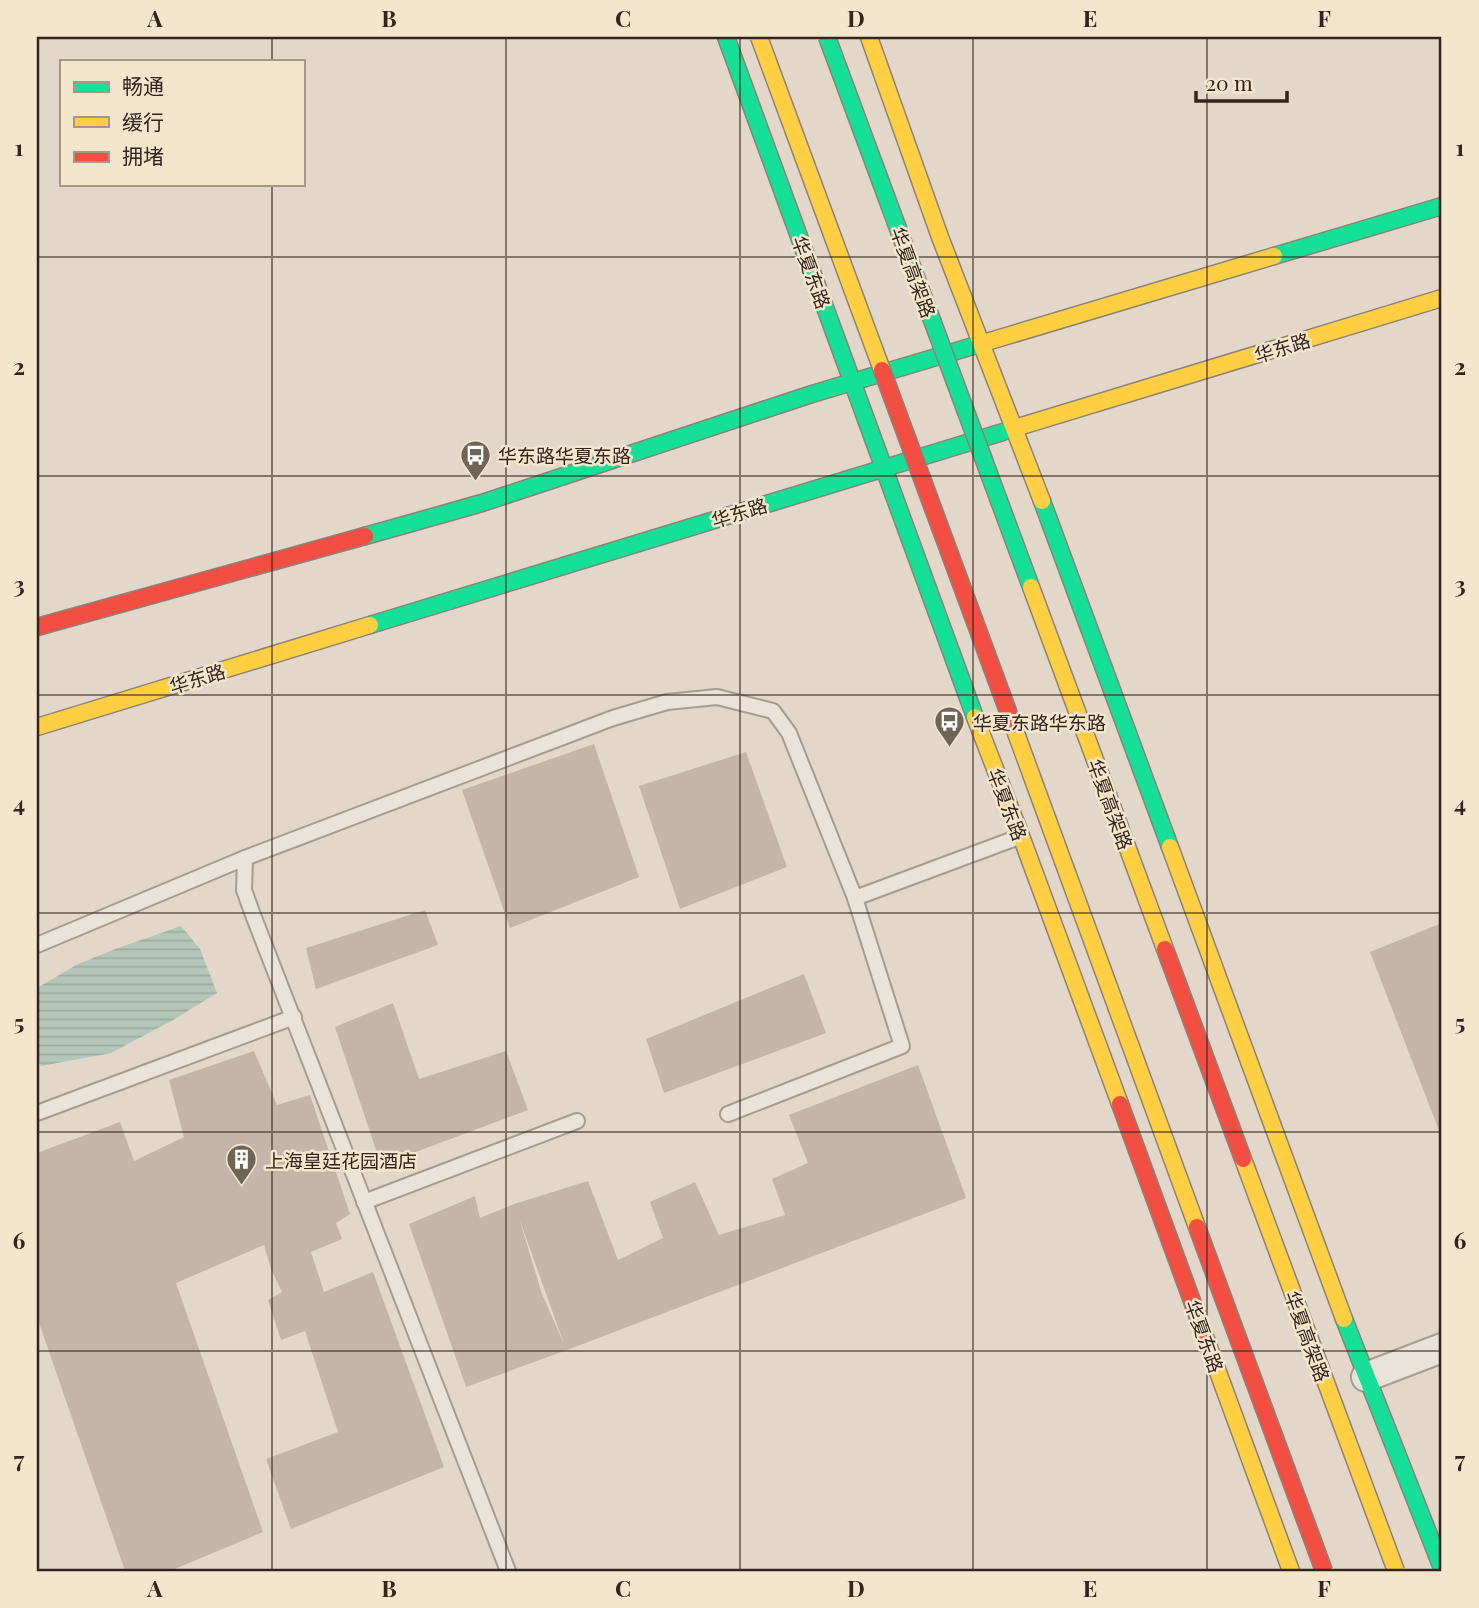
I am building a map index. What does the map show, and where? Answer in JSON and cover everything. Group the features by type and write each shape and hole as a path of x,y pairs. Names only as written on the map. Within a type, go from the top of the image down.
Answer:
{"main road":[{"name":"华夏东路","path":"726,37 976,722 1021,836 1291,1571"},
{"path":"759,37 1324,1571"},
{"name":"华夏高架路","path":"827,37 1396,1571"},
{"path":"869,37 940,237 983,342 1009,430 1366,1377 1442,1568"},
{"path":"37,627 482,503 852,382 1442,206"},
{"name":"华东路","path":"42,726 1009,430 1441,301"}],"street":[{"path":"1366,1377 1442,1349"}],"lane":[{"path":"37,945 245,858 613,718 667,702 717,697 773,711 789,733 855,898 902,1046 728,1114"},
{"path":"855,898 1021,836"},
{"path":"245,858 244,890 508,1571"},
{"path":"37,1113 293,1017"},
{"path":"364,1202 578,1121"}],"shaded area":[{"path":"181,926 200,949 217,993 111,1053 41,1066 37,1058 37,988 78,964"}],"building":[{"path":"594,744 639,877 510,928 462,790"},
{"path":"746,752 787,867 680,909 639,786"},
{"path":"425,910 438,945 316,989 306,948"},
{"path":"1442,923 1442,1138 1370,952"},
{"path":"804,974 826,1033 664,1093 646,1039"},
{"path":"393,1003 419,1079 506,1051 528,1110 381,1165 335,1027"},
{"path":"254,1051 277,1105 310,1095 350,1214 336,1223 342,1239 311,1252 324,1292 373,1272 444,1467 291,1529 266,1459 338,1432 305,1331 281,1340 268,1300 282,1292 264,1245 176,1283 263,1532 170,1571 125,1571 37,1317 37,1153 120,1122 134,1161 184,1137 169,1080"},
{"path":"918,1065 966,1198 466,1387 409,1224 475,1196 480,1218 514,1204 588,1181 618,1260 663,1238 650,1202 695,1182 719,1235 785,1215 772,1179 808,1163 789,1115","holes":["519,1218 564,1344 542,1294"]}],"traffic: fast":[{"path":"726,37 975,717"},
{"path":"827,37 1031,587"},
{"path":"1274,256 1442,206"},
{"path":"365,536 482,503 812,394 990,341"},
{"path":"370,625 1003,432"},
{"path":"1042,501 1170,847"},
{"path":"1344,1319 1442,1568"}],"traffic: slow":[{"path":"759,37 882,370"},
{"path":"869,37 940,237 1042,501"},
{"path":"990,341 1274,256"},
{"path":"1015,428 1442,298"},
{"path":"1031,587 1165,949"},
{"path":"37,727 370,625"},
{"path":"975,717 1120,1104"},
{"path":"1013,725 1197,1227"},
{"path":"1170,847 1344,1319"},
{"path":"1243,1159 1396,1571"},
{"path":"1207,1342 1291,1571"}],"traffic: jam":[{"path":"882,370 1013,725"},
{"path":"37,627 365,536"},
{"path":"1165,949 1243,1159"},
{"path":"1120,1104 1207,1342"},
{"path":"1197,1227 1324,1571"}],"place":[{"name":"华东路华夏东路","path":"475,482"},
{"name":"华夏东路华东路","path":"950,749"},
{"name":"上海皇廷花园酒店","path":"242,1187"}]}
